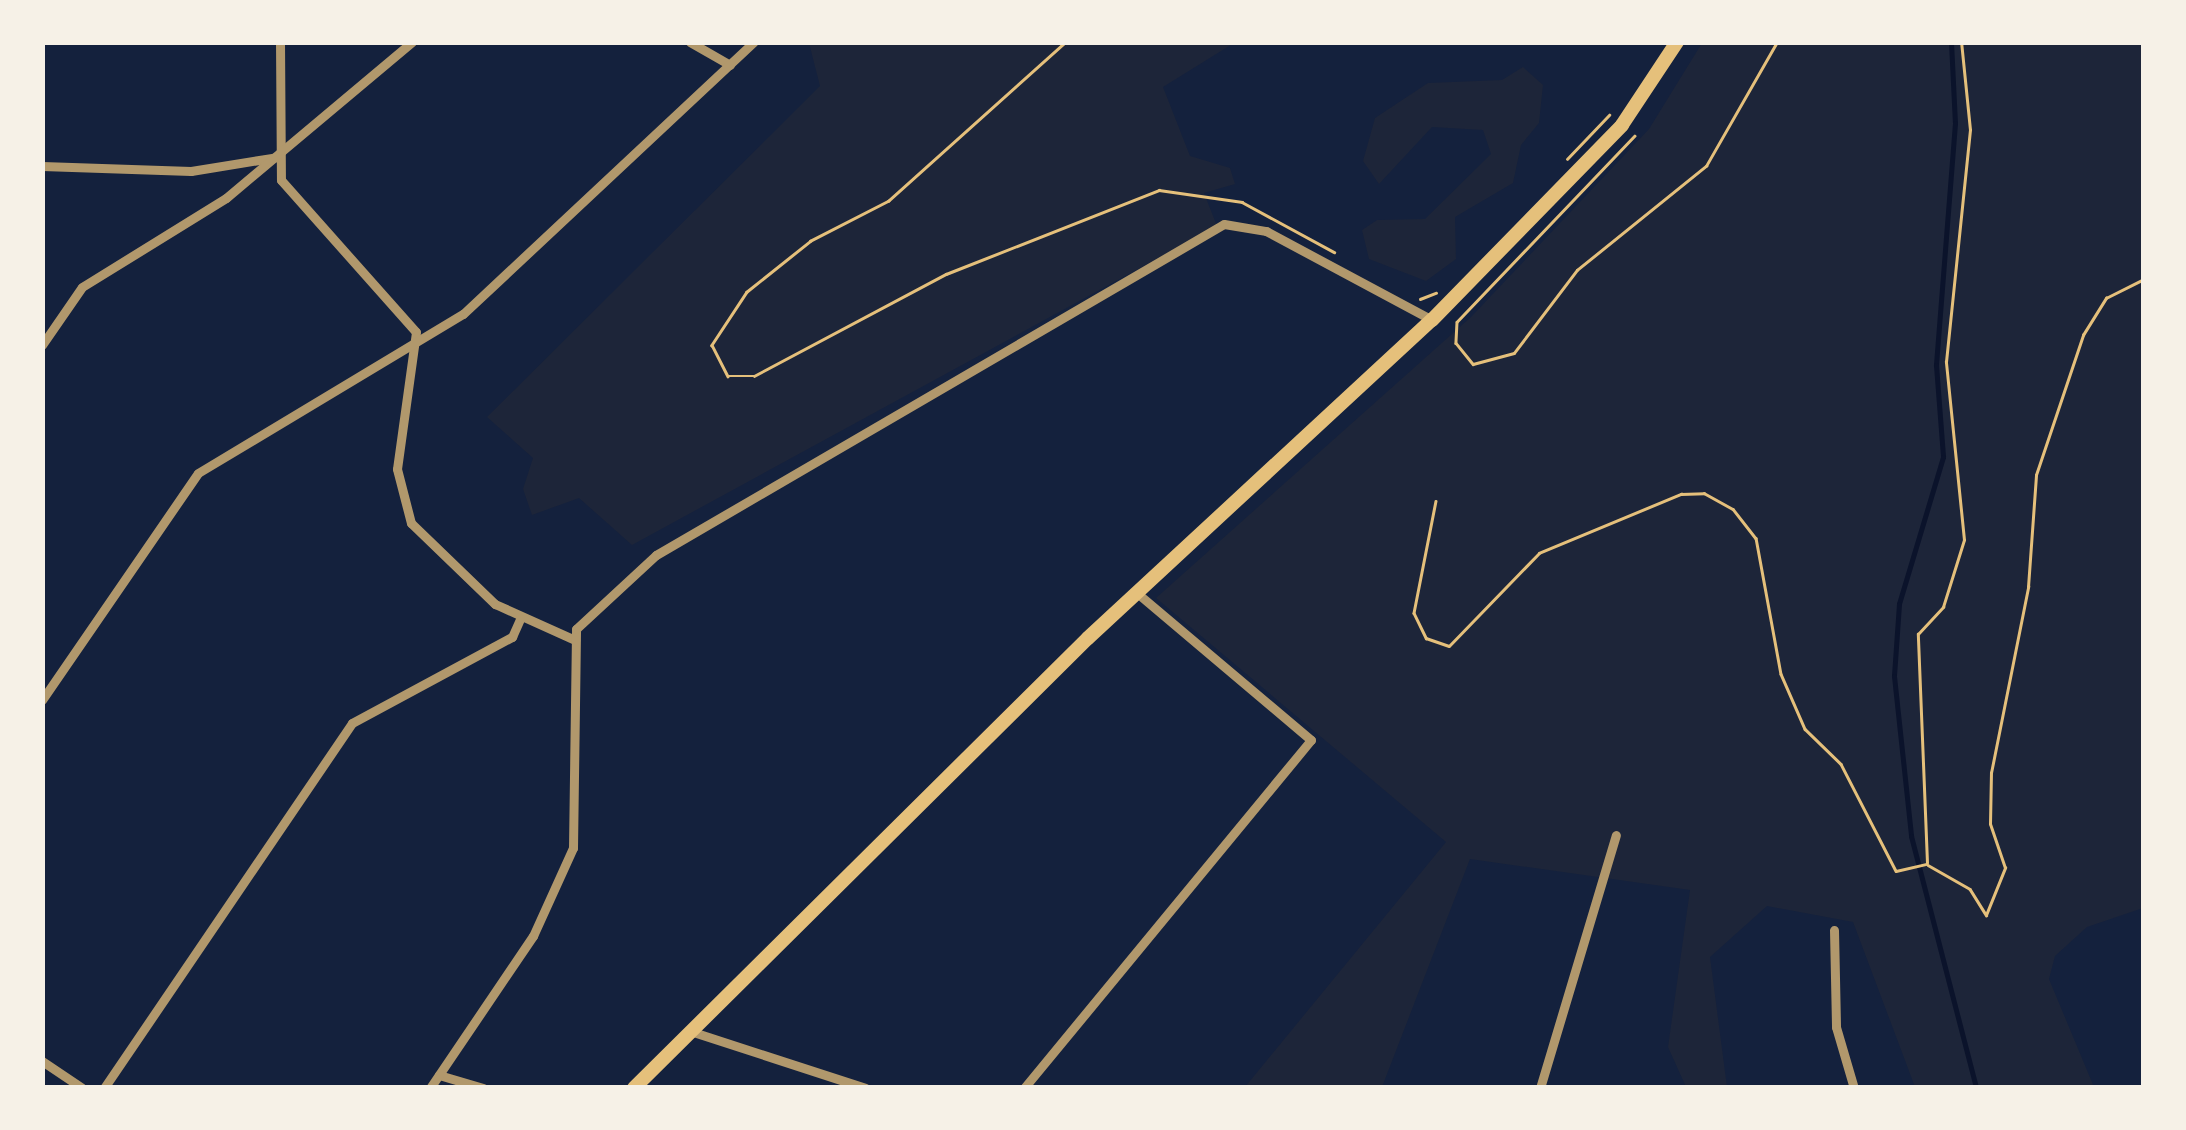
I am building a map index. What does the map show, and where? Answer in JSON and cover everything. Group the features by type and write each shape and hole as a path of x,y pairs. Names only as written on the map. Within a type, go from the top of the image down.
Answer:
{"main road":[{"path":"634,1088 1137,593 1432,320 1622,125 1677,42"}],"street":[{"path":"280,42 280,156 284,187 411,320 416,346 398,457 402,504 458,573 520,619 575,640"},
{"path":"42,345 82,287 280,156 412,42"},
{"path":"690,42 730,65"},
{"path":"42,700 198,472 416,346 480,299 754,42"},
{"path":"42,166 191,170 280,156"},
{"path":"430,1088 533,936 573,848 575,640 590,610 679,539 1217,226 1266,231 1432,320"},
{"path":"1024,1088 1256,813 1311,734 1137,593"},
{"path":"104,1088 352,723 512,637 520,619"},
{"path":"1540,1088 1616,834"},
{"path":"1834,930 1836,1027 1854,1088"},
{"path":"690,1031 865,1088"},
{"path":"42,1061 82,1088"},
{"path":"439,1074 482,1088"}],"path":[{"path":"1066,42 889,201 761,278 712,345 724,369 738,380 754,376 946,274 1116,201 1196,190 1217,202 1242,202 1342,256"},
{"path":"1558,168 1608,114 1638,139 1457,322 1456,342 1473,364 1514,353 1577,270 1706,166 1777,42"},
{"path":"1926,864 1918,634 1944,606 1964,540 1946,362 1970,130 1961,42"},
{"path":"2144,72 2144,124"},
{"path":"1436,501 1414,613 1426,638 1449,646 1539,553 1681,494 1733,509 1756,538 1791,703 1842,764 1889,861 1910,869 1926,864 1970,889 1986,915 2004,868 1990,824 1991,773 2034,544 2036,475 2083,334 2106,298 2142,280 2144,264"},
{"path":"1403,291 1417,299 1445,286"}],"shaded area":[{"path":"809,43 1234,43 1163,87 1190,156 1230,168 1235,184 1204,193 1217,226 632,545 579,498 532,515 523,489 533,458 487,417 820,86"},
{"path":"1702,43 2143,43 2143,908 2087,927 2055,956 2049,979 2094,1087 1915,1087 1853,922 1767,906 1710,957 1727,1087 1686,1087 1668,1047 1690,890 1470,859 1382,1087 1245,1087 1446,842 1156,598 1471,317 1649,129"},
{"path":"1523,67 1543,85 1539,123 1521,145 1513,183 1455,217 1456,259 1426,281 1369,259 1362,230 1377,220 1425,219 1491,154 1483,130 1432,127 1379,184 1363,161 1375,118 1428,83 1502,80"}],"waterway":[{"path":"1951,42 1955,123 1936,365 1943,457 1899,604 1894,676 1911,836 1976,1088"}]}
